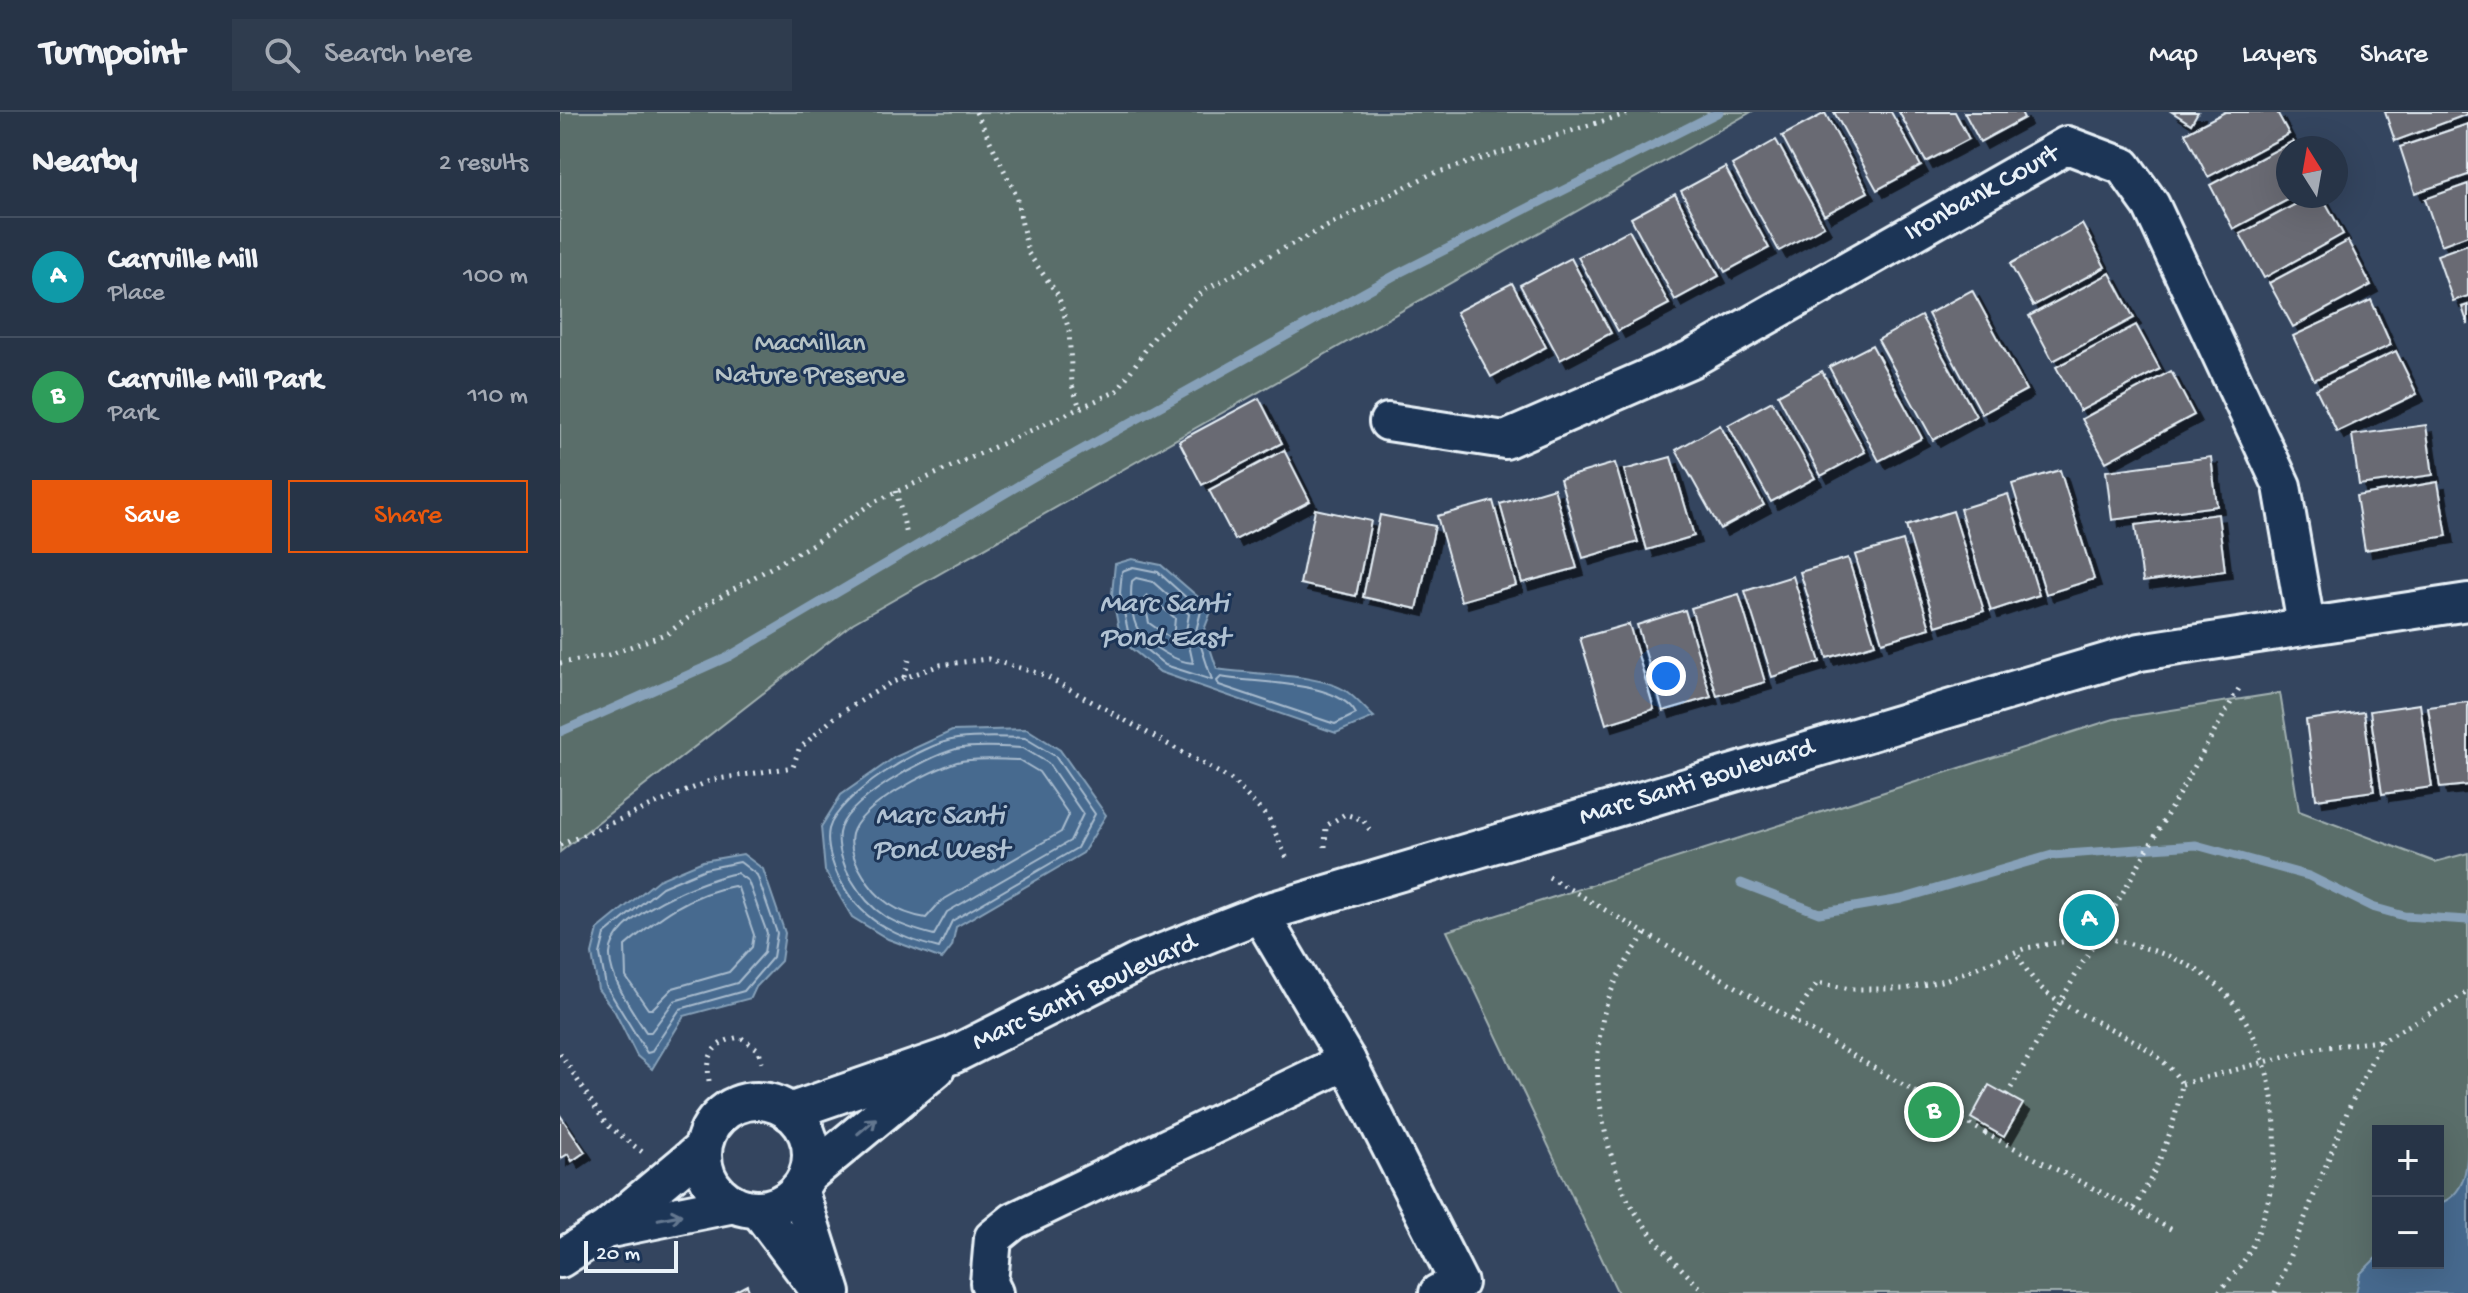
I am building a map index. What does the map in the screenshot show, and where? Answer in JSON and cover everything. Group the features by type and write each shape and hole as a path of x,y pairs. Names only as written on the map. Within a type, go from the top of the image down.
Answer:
{"street":[{"name":"Ironbank Court","path":"1388,422 1505,440 1691,359 2067,145 2123,166 2151,205 2282,486 2306,625"},
{"name":"Marc Santi Boulevard","path":"789,1112 953,1055 1140,961 1260,914 2074,669 2140,652 2468,602"},
{"path":"1260,914 1347,1061 1454,1290"},
{"name":"Marc Santi Boulevard","path":"803,1182 953,1055"},
{"path":"994,1293 989,1283 993,1238 1014,1221 1347,1061"},
{"path":"821,1293 746,1206 710,1181 704,1165 703,1148 709,1130 721,1115 736,1105 754,1101 773,1104 789,1112 807,1134 811,1148 803,1182 832,1293"},
{"path":"560,1259 605,1230 703,1148"},
{"path":"605,1230 746,1206 773,1207 803,1182"}],"path":[{"path":"976,112 1016,195 1028,253 1058,295 1069,330 1072,385 1080,408"},
{"path":"560,663 608,655 668,633 707,604 811,545 872,503 1117,391 1155,336 1206,289 1429,175 1632,112"},
{"path":"896,491 907,535"},
{"path":"560,845 712,780 793,767 799,749 836,716 903,678 940,665 988,659 1044,675 1232,780 1269,819 1287,859"},
{"path":"903,678 909,660"},
{"path":"2007,1095 2241,685"},
{"path":"1325,847 1326,826 1345,814 1363,820 1372,833"},
{"path":"1549,877 1986,1130 2176,1232"},
{"path":"1645,934 1625,963 1607,1003 1596,1052 1601,1108 1623,1191 1678,1268 1706,1293"},
{"path":"1793,1020 1817,983 1851,989 1905,989 1945,980 2016,952 2067,939 2098,936 2179,958 2216,985 2239,1011 2264,1064 2275,1140 2265,1209 2249,1252 2218,1293"},
{"path":"2016,952 2040,986 2061,1002 2126,1035 2174,1071 2182,1084 2176,1121 2165,1150 2134,1209"},
{"path":"2182,1084 2317,1048 2381,1041 2468,992"},
{"path":"709,1081 707,1063 710,1051 722,1041 740,1037 759,1050 763,1067"},
{"path":"2275,1293 2348,1110 2381,1041"},
{"path":"560,1053 606,1124 649,1157"}],"green space":[{"name":"MacMillan Nature Preserve","path":"560,112 1751,112 853,623 560,852"},
{"path":"2280,693 2299,811 2435,862 2468,853 2468,1293 1618,1293 1447,931 2114,719"}],"water":[{"name":"Marc Santi Pond East","path":"1132,559 1161,565 1212,609 1204,630 1217,669 1302,678 1334,685 1350,694 1374,717 1336,733 1160,672 1121,640 1112,594 1115,564"},
{"name":"Marc Santi Pond West","path":"1027,729 1060,750 1106,815 1083,853 956,927 952,946 942,959 888,939 852,917 825,871 821,827 841,795 895,757 952,731"},
{"path":"743,854 763,869 785,933 781,961 756,987 751,998 684,1016 652,1069 637,1056 615,1012 598,989 592,954 598,929 658,880 703,861"},
{"path":"2468,1142 2468,1293 2356,1293 2360,1274 2372,1262 2372,1269 2444,1269 2444,1201 2460,1187"}],"building":[{"path":"1834,112 1891,112 1921,166 1877,190"},
{"path":"1899,112 1955,112 1969,139 1926,162"},
{"path":"1964,112 2021,112 2024,118 1980,142"},
{"path":"2172,112 2198,112 2191,124"},
{"path":"2225,112 2277,112 2289,134 2276,136 2276,141 2208,177 2185,133"},
{"path":"2385,112 2468,112 2468,114 2395,141"},
{"path":"1825,113 1868,192 1824,215 1782,136"},
{"path":"2468,124 2468,175 2415,193 2400,147"},
{"path":"1776,140 1824,226 1779,251 1732,165"},
{"path":"2276,150 2276,206 2233,229 2210,185"},
{"path":"1725,167 1769,248 1725,272 1681,191"},
{"path":"2468,184 2468,235 2441,245 2425,199"},
{"path":"1675,194 1719,276 1675,300 1631,218"},
{"path":"2289,208 2329,208 2343,234 2264,278 2240,234"},
{"path":"2082,224 2105,267 2033,306 2010,264"},
{"path":"1629,230 1669,304 1618,331 1578,257"},
{"path":"2348,241 2371,285 2293,327 2269,283"},
{"path":"2468,244 2468,296 2453,301 2437,255"},
{"path":"1571,258 1611,333 1560,360 1520,285"},
{"path":"2110,273 2134,318 2053,361 2029,316"},
{"path":"1512,283 1546,347 1491,377 1456,312"},
{"path":"1972,290 2026,390 1982,414 1928,314"},
{"path":"2371,300 2391,345 2314,380 2293,336"},
{"path":"2468,305 2468,325 2462,307"},
{"path":"1921,316 1976,416 1933,440 1878,340"},
{"path":"2136,325 2160,369 2080,411 2056,367"},
{"path":"1872,345 1922,438 1879,461 1829,367"},
{"path":"2396,351 2417,394 2337,432 2316,389"},
{"path":"1822,371 1865,452 1821,476 1778,395"},
{"path":"2171,371 2194,415 2106,462 2082,419"},
{"path":"1259,398 1282,443 1202,485 1179,441"},
{"path":"1772,401 1815,478 1771,502 1728,425"},
{"path":"1720,425 1764,505 1720,529 1676,450"},
{"path":"2426,425 2433,475 2359,485 2352,435"},
{"path":"1284,450 1310,501 1235,540 1209,490"},
{"path":"1671,457 1694,536 1647,550 1624,470"},
{"path":"2211,457 2217,506 2112,520 2106,471"},
{"path":"1615,463 1638,542 1583,558 1560,479"},
{"path":"2060,470 2094,579 2046,594 2012,484"},
{"path":"2438,482 2447,536 2365,550 2356,496"},
{"path":"1554,488 1577,568 1522,583 1500,504"},
{"path":"2008,494 2039,595 1991,611 1960,509"},
{"path":"1493,501 1516,585 1461,601 1437,516"},
{"path":"1315,509 1371,521 1356,596 1300,584"},
{"path":"1953,511 1984,611 1936,626 1906,526"},
{"path":"2218,514 2225,571 2143,582 2135,525"},
{"path":"1380,515 1435,526 1417,609 1363,597"},
{"path":"1903,541 1930,628 1882,642 1855,555"},
{"path":"1848,558 1875,644 1827,658 1800,572"},
{"path":"1793,576 1820,662 1772,677 1745,591"},
{"path":"1739,594 1765,682 1717,696 1691,608"},
{"path":"1685,610 1711,697 1663,711 1637,625"},
{"path":"1629,624 1654,709 1606,724 1580,638"},
{"path":"2468,702 2468,785 2440,788 2428,707"},
{"path":"2420,704 2432,787 2382,794 2370,711"},
{"path":"2364,712 2374,791 2316,799 2306,720"},
{"path":"1989,1085 2023,1104 2004,1137 1971,1118"},
{"path":"560,1115 585,1152 572,1161 568,1154 560,1159"},
{"path":"747,1285 750,1293 732,1293"}],"waterway":[{"path":"560,732 728,657 1033,477 1399,273 1719,112"},
{"path":"1741,883 1819,913 1901,899 2052,855 2196,845 2309,876 2372,907 2404,916 2468,920"}],"place":[{"name":"Carrville Mill","path":"2089,920"},
{"name":"Carrville Mill Park","path":"1934,1112"}]}
